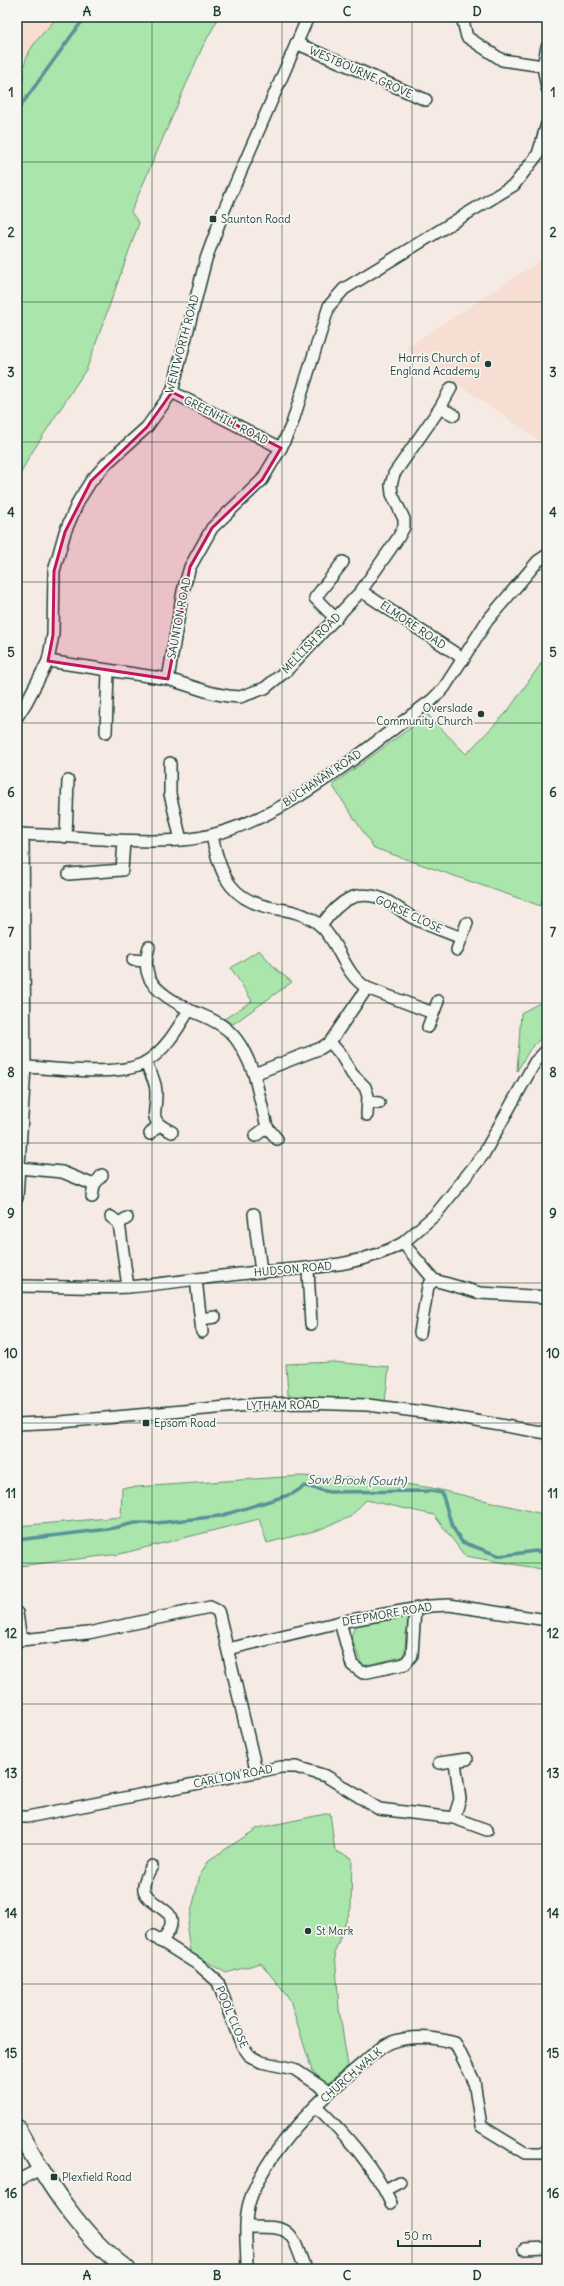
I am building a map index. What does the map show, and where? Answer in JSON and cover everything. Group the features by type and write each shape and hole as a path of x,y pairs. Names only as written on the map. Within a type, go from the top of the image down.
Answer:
{"main road":[{"path":"17,2128 40,2169 86,2232 114,2260 127,2269"}],"street":[{"name":"WENTWORTH ROAD","path":"17,717 48,661 53,635 54,572 65,532 79,500 108,462 147,427 172,392 206,259 224,210 308,17"},
{"path":"462,17 467,38 502,60 543,66"},
{"name":"WESTBOURNE GROVE","path":"296,43 426,100"},
{"path":"547,47 543,66 547,88"},
{"name":"SAUNTON ROAD","path":"168,679 182,591 190,567 212,528 262,480 281,448 292,424 329,306 344,289 514,185 542,156 547,124"},
{"name":"MELLISH ROAD","path":"48,661 168,679 212,693 240,697 265,688 288,670 361,591 404,527 404,518 392,494 391,485 394,474 440,408 451,388"},
{"name":"GREENHILL ROAD","path":"172,392 281,448"},
{"path":"440,408 454,415"},
{"name":"BUCHANAN ROAD","path":"20,834 124,841 181,840 212,836 255,821 326,779 432,700 444,688 487,621 538,561 547,555"},
{"path":"336,619 315,598 343,562"},
{"name":"ELMORE ROAD","path":"361,591 464,659"},
{"path":"106,732 108,671"},
{"path":"170,763 170,794 181,840"},
{"path":"66,837 68,781"},
{"path":"17,1198 25,1067 20,834"},
{"path":"212,836 220,869 233,889 245,900 268,908 300,914 321,926 351,974 367,988 433,1013"},
{"path":"69,874 122,870 124,841"},
{"name":"GORSE CLOSE","path":"321,926 330,913 345,900 356,896 367,896 387,901 411,917 461,938"},
{"path":"457,950 467,923"},
{"path":"149,948 145,961 149,978 155,987 164,995 189,1010 215,1020 232,1033 245,1051 254,1074 267,1127 278,1139"},
{"path":"133,960 145,961"},
{"path":"254,1074 321,1048 330,1042 367,988"},
{"path":"428,1027 438,1001"},
{"path":"25,1067 109,1070 123,1069 145,1063 153,1057 174,1035 189,1010"},
{"path":"330,1042 341,1055 352,1074 365,1087 373,1103 367,1115"},
{"name":"HUDSON ROAD","path":"17,1286 128,1287 196,1278 261,1272 308,1270 346,1264 372,1257 402,1244 436,1214 484,1155 535,1062 547,1050"},
{"path":"145,1063 154,1081 156,1092 154,1108 158,1125"},
{"path":"158,1125 172,1132"},
{"path":"150,1134 158,1125"},
{"path":"255,1136 267,1127"},
{"path":"19,1168 62,1172 94,1185"},
{"path":"92,1197 94,1185 102,1175"},
{"path":"254,1214 261,1272"},
{"path":"119,1220 128,1287"},
{"path":"402,1244 434,1280 480,1293 547,1297"},
{"path":"308,1270 311,1324"},
{"path":"196,1278 202,1332"},
{"path":"420,1333 428,1286 434,1280"},
{"path":"201,1319 215,1317"},
{"name":"LYTHAM ROAD","path":"17,1424 62,1422 260,1404 310,1404 368,1405 423,1412 547,1433"},
{"name":"DEEPMORE ROAD","path":"228,1649 340,1622 415,1609 449,1605 547,1620"},
{"path":"17,1613 19,1640 88,1634 210,1607 218,1611 256,1770"},
{"path":"340,1622 352,1665 363,1673 405,1664 411,1658 415,1609"},
{"path":"438,1763 455,1762 467,1759"},
{"path":"454,1818 460,1799 455,1762"},
{"name":"CARLTON ROAD","path":"17,1817 27,1817 256,1770 296,1767 335,1780 379,1809 454,1818 487,1830"},
{"name":"POOL CLOSE","path":"152,1866 143,1885 144,1892 150,1900 169,1914 172,1922 169,1931 157,1939 198,1965 218,1982 230,2018 242,2045 250,2056 261,2062 294,2068 329,2092"},
{"name":"CHURCH WALK","path":"247,2269 247,2208 265,2167 329,2092 379,2049 393,2042 417,2037 453,2042 458,2047 474,2081 480,2122 484,2129 525,2153 547,2153"},
{"path":"316,2106 348,2136 385,2190 391,2203"},
{"path":"17,2181 40,2169"},
{"path":"385,2190 400,2182"},
{"path":"247,2227 276,2227 288,2231 295,2241 305,2269"},
{"path":"524,2249 547,2248"}],"highlighted area":[{"path":"172,392 281,448 262,480 212,528 190,567 168,679 48,661 53,635 54,571 65,532 91,481 147,427"}],"shaded area":[{"path":"17,17 58,17 35,44 26,59 17,56"},
{"name":"Harris Church of England Academy","path":"547,256 547,446 406,348"}],"green space":[{"path":"58,17 219,17 202,48 131,212 139,223 87,368 29,457 17,481 17,94 22,83 28,53"},
{"path":"547,655 547,874 541,906 374,848 332,785 428,715 466,754 507,712"},
{"path":"259,950 277,970 292,982 233,1024 224,1019 252,1001 231,968"},
{"path":"547,999 547,1032 530,1049 517,1071 521,1013"},
{"path":"333,1362 389,1367 385,1402 288,1395 286,1364"},
{"path":"299,1476 373,1479 432,1488 547,1515 547,1570 465,1556 434,1515 366,1500 350,1517 318,1530 267,1543 259,1519 120,1554 19,1566 17,1526 121,1517 122,1488"},
{"path":"404,1617 409,1620 410,1626 406,1633 405,1651 402,1657 362,1666 354,1644 350,1640 355,1625"},
{"path":"330,1813 335,1851 352,1858 351,1908 335,1951 339,2009 348,2066 327,2084 312,2071 290,2000 261,1963 226,1973 190,1952 187,1929 200,1875 209,1860 258,1828"}],"waterway":[{"path":"17,111 85,17"},
{"name":"Sow Brook (South)","path":"17,1540 109,1529 135,1523 157,1523 220,1516 292,1494 305,1486 329,1492 431,1491 442,1493 452,1526 462,1542 500,1556 535,1551 547,1553"}],"place":[{"name":"Saunton Road","path":"213,219"},
{"name":"Harris Church of England Academy","path":"488,364"},
{"name":"Overslade Community Church","path":"481,714"},
{"name":"Epsom Road","path":"146,1423"},
{"name":"St Mark","path":"308,1931"},
{"name":"Plexfield Road","path":"54,2177"}]}
